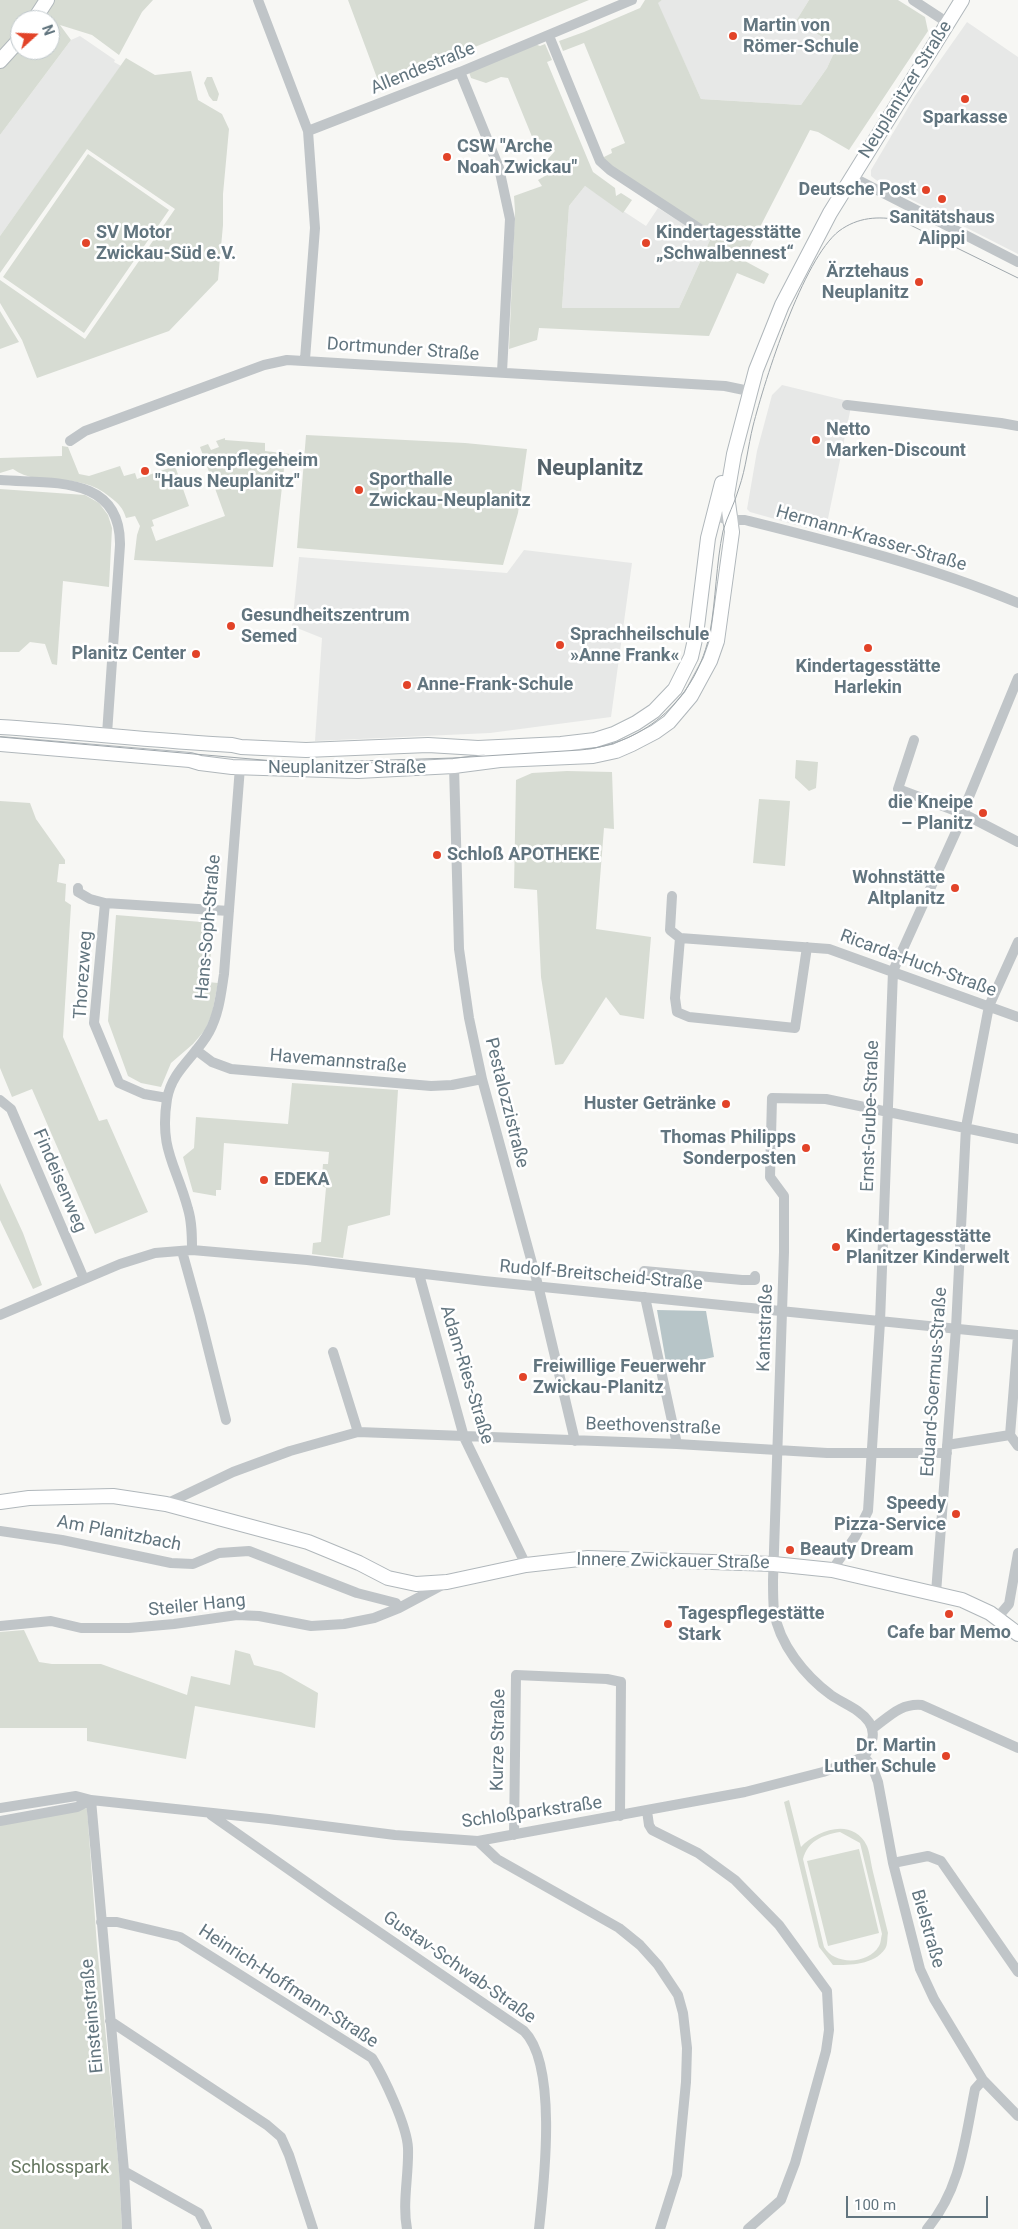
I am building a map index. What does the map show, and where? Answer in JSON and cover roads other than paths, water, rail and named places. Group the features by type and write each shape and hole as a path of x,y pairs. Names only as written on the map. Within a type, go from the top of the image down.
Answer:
{"street":[{"path":"258,0 308,132 315,228 305,360"},
{"name":"Allendestraße","path":"308,132 549,36 632,0"},
{"path":"913,0 948,22"},
{"name":"Neuplanitzer Straße","path":"0,744 190,760 200,763 240,767 358,771 454,766 500,760 605,754 642,740 669,722 691,696 710,662 717,641 732,532 727,495 734,454 749,390 786,296 830,213 962,0"},
{"path":"549,36 600,161 610,170 700,229"},
{"path":"0,61 10,50"},
{"path":"460,72 499,168 510,219 502,372"},
{"path":"852,177 1018,262"},
{"name":"Dortmunder Straße","path":"70,441 85,430 264,364 286,360 725,386 749,390"},
{"path":"846,406 1001,422 1018,426"},
{"name":"Neuplanitzer Straße","path":"0,727 107,734 241,747 306,750 440,745 452,748 561,744 594,740 618,733 654,711 675,689 694,648 708,538 724,474 734,454"},
{"path":"0,480 64,484 90,490 107,503 118,522 120,544 106,753"},
{"name":"Hermann-Krasser-Straße","path":"714,514 730,520 745,520 803,535 932,571 1018,603"},
{"name":"Ernst-Grube-Straße","path":"832,1570 854,1537 868,1511 880,1322 893,971 964,814 966,804 1018,678"},
{"path":"914,740 898,788 964,814 1018,842"},
{"path":"240,767 241,747"},
{"path":"452,748 454,766"},
{"name":"Pestalozzistraße","path":"454,766 460,949 469,1018 482,1079 538,1285 574,1440"},
{"name":"Hans-Soph-Straße","path":"187,1251 188,1207 166,1145 164,1128 167,1098 179,1071 209,1032 220,1002 240,767"},
{"path":"78,888 78,892 90,899 105,903 229,911"},
{"path":"672,896 670,930 680,938 675,998 677,1012 689,1017 796,1028 807,947"},
{"name":"Thorezweg","path":"105,903 94,1023 119,1083 144,1094 167,1098"},
{"name":"Ricarda-Huch-Straße","path":"680,938 829,949 1018,1016"},
{"name":"Eduard-Soermus-Straße","path":"936,1593 956,1328 966,1127 989,1006 1018,942"},
{"name":"Havemannstraße","path":"196,1050 212,1062 231,1069 431,1086 452,1085 482,1079"},
{"name":"Kantstraße","path":"872,1729 870,1722 859,1712 810,1678 783,1638 774,1612 784,1196 770,1177 772,1098 826,1099 888,1112"},
{"name":"Findeisenweg","path":"0,1100 11,1109 84,1278"},
{"path":"888,1112 1018,1139"},
{"path":"187,1251 226,1420"},
{"name":"Rudolf-Breitscheid-Straße","path":"0,1316 84,1278 156,1253 187,1251 298,1259 419,1274 1018,1335"},
{"name":"Rudolf-Breitscheid-Straße","path":"644,1271 742,1280 754,1280 755,1276"},
{"name":"Adam-Ries-Straße","path":"419,1274 464,1437 526,1565"},
{"path":"645,1297 677,1444"},
{"path":"1018,1335 1010,1435 1018,1446"},
{"path":"333,1352 358,1432"},
{"name":"Beethovenstraße","path":"166,1504 233,1472 290,1451 358,1432 677,1444 827,1453 947,1449 1010,1435"},
{"name":"Innere Zwickauer Straße","path":"0,1502 29,1498 113,1496 166,1504 308,1542 359,1563 388,1578 416,1584 448,1582 526,1565 588,1558 774,1564 832,1570 936,1593 977,1606 1018,1634"},
{"name":"Am Planitzbach","path":"0,1531 62,1540 171,1563 193,1564 220,1553 249,1551 356,1593 396,1603 399,1608"},
{"path":"997,1618 1009,1604 1018,1553"},
{"name":"Steiler Hang","path":"0,1626 51,1620 81,1628 129,1628 237,1615 259,1616 310,1626 344,1624 374,1618 399,1608 448,1582"},
{"name":"Kurze Straße","path":"514,1835 516,1675 607,1679 621,1682 620,1816"},
{"path":"864,1757 873,1741 872,1729 900,1707 913,1705 922,1706 1018,1748"},
{"name":"Schloßparkstraße","path":"0,1808 76,1796 91,1800 395,1835 478,1841 745,1792 823,1772 864,1757"},
{"name":"Bielstraße","path":"864,1757 872,1766 878,1782 893,1863 920,1969 934,1999 983,2080 1018,2116"},
{"name":"Schloßparkstraße","path":"0,1820 77,1807 91,1800"},
{"name":"Einsteinstraße","path":"91,1800 124,2171 127,2229"},
{"path":"648,1811 649,1826 652,1830 698,1853 735,1880 780,1926 828,1991 829,2030 826,2051 795,2163 781,2200 748,2229"},
{"name":"Gustav-Schwab-Straße","path":"210,1814 532,2038 539,2057 547,2115 540,2229"},
{"path":"478,1841 497,1858 619,1928 640,1945 658,1965 678,1996 686,2030 686,2082 677,2176 660,2229"},
{"path":"893,1863 928,1856 941,1861 1018,1972"},
{"name":"Heinrich-Hoffmann-Straße","path":"101,1922 116,1922 180,1938 372,2058 397,2109 408,2146 404,2213 407,2229"},
{"path":"110,2021 267,2124 281,2137 289,2155 313,2229"},
{"path":"927,2229 937,2218 956,2180 976,2089 983,2080"},
{"path":"124,2171 199,2213 207,2229"}],"tram line":[{"path":"0,737 297,763 453,758 580,750 604,746 627,738 647,727 665,713 681,696 694,677 703,655 712,620 723,531 741,480 766,380 799,293 825,245 846,226 861,220 876,218 900,220 1018,278"}],"place":[{"name":"Martin von Römer-Schule","path":"733,36"},
{"name":"Sparkasse","path":"965,99"},
{"name":"CSW \"Arche Noah Zwickau\"","path":"447,157"},
{"name":"Deutsche Post","path":"926,190"},
{"name":"Sanitätshaus Alippi","path":"942,199"},
{"name":"SV Motor Zwickau-Süd e.V.","path":"86,243"},
{"name":"Kindertagesstätte „Schwalbennest“","path":"646,243"},
{"name":"Ärztehaus Neuplanitz","path":"919,282"},
{"name":"Netto Marken-Discount","path":"816,440"},
{"name":"Seniorenpflegeheim \"Haus Neuplanitz\"","path":"145,471"},
{"name":"Sporthalle Zwickau-Neuplanitz","path":"359,490"},
{"name":"Gesundheitszentrum Semed","path":"231,626"},
{"name":"Sprachheilschule »Anne Frank«","path":"560,645"},
{"name":"Kindertagesstätte Harlekin","path":"868,648"},
{"name":"Planitz Center","path":"196,654"},
{"name":"Anne-Frank-Schule","path":"407,685"},
{"name":"die Kneipe – Planitz","path":"983,813"},
{"name":"Schloß APOTHEKE","path":"437,855"},
{"name":"Wohnstätte Altplanitz","path":"955,888"},
{"name":"Huster Getränke","path":"726,1104"},
{"name":"Thomas Philipps Sonderposten","path":"806,1148"},
{"name":"EDEKA","path":"264,1180"},
{"name":"Kindertagesstätte Planitzer Kinderwelt","path":"836,1247"},
{"name":"Freiwillige Feuerwehr Zwickau-Planitz","path":"523,1377"},
{"name":"Speedy Pizza-Service","path":"956,1514"},
{"name":"Beauty Dream","path":"790,1550"},
{"name":"Cafe bar Memo","path":"949,1614"},
{"name":"Tagespflegestätte Stark","path":"668,1624"},
{"name":"Dr. Martin Luther Schule","path":"946,1756"}],"district":[{"name":"Neuplanitz","path":"590,469"}],"park label":[{"name":"Schlosspark","path":"60,2168"}]}
